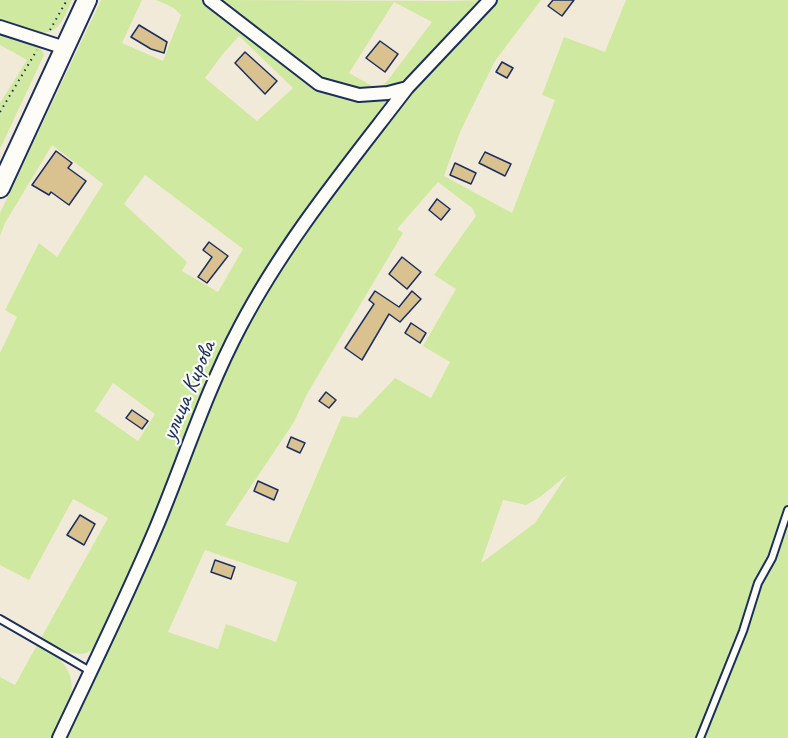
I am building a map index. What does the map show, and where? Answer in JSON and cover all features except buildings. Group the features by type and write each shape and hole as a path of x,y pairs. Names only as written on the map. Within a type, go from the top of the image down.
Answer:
{"main road":[{"path":"0,188 87,0"}],"street":[{"path":"210,0 319,84 359,95 388,93 407,88"},
{"name":"улица Кирова","path":"58,738 115,623 218,373 241,326 302,226 407,88 490,0"},
{"path":"0,27 65,48"}],"lane":[{"path":"700,738 743,631 758,583 772,558 788,510"},
{"path":"0,619 91,671"}],"path":[{"path":"0,112 67,0"}],"green space":[{"path":"0,0 72,0 65,16 55,29 35,33 0,23"},
{"path":"101,0 142,0 122,43 163,61 181,15 174,8 156,0 203,0 283,65 317,89 341,98 364,101 395,100 286,242 165,492 105,634 98,644 83,654 68,651 41,638 108,518 73,499 29,580 0,565 0,353 17,317 5,310 39,243 57,257 103,184 52,145 5,223 0,236 0,213","holes":["239,36 293,88 257,121 205,78","145,175 243,249 218,292 182,271 187,262 124,204","113,383 155,414 138,441 95,411"]},
{"path":"221,0 485,0 419,70 394,85 368,93 319,80","holes":["394,2 432,22 383,85 374,87 349,73"]},
{"path":"496,0 541,0 495,61 460,132 444,176 512,213 555,100 542,95 564,37 605,52 626,0 788,0 788,738 63,738 114,640 222,375 264,297 305,230 401,102","holes":["438,182 472,208 476,216 434,275 456,289 423,346 450,362 431,398 395,378 357,418 342,416 288,543 225,525 294,422 307,394 403,233 397,229","567,475 535,523 481,563 503,500 526,505 540,497","205,550 297,582 276,642 226,624 218,649 168,632"]},
{"path":"0,30 32,41 44,55 0,149 0,103 27,60 0,45"},
{"path":"37,645 57,657 70,676 71,697 64,718 54,738 0,738 0,677 15,685"}]}
